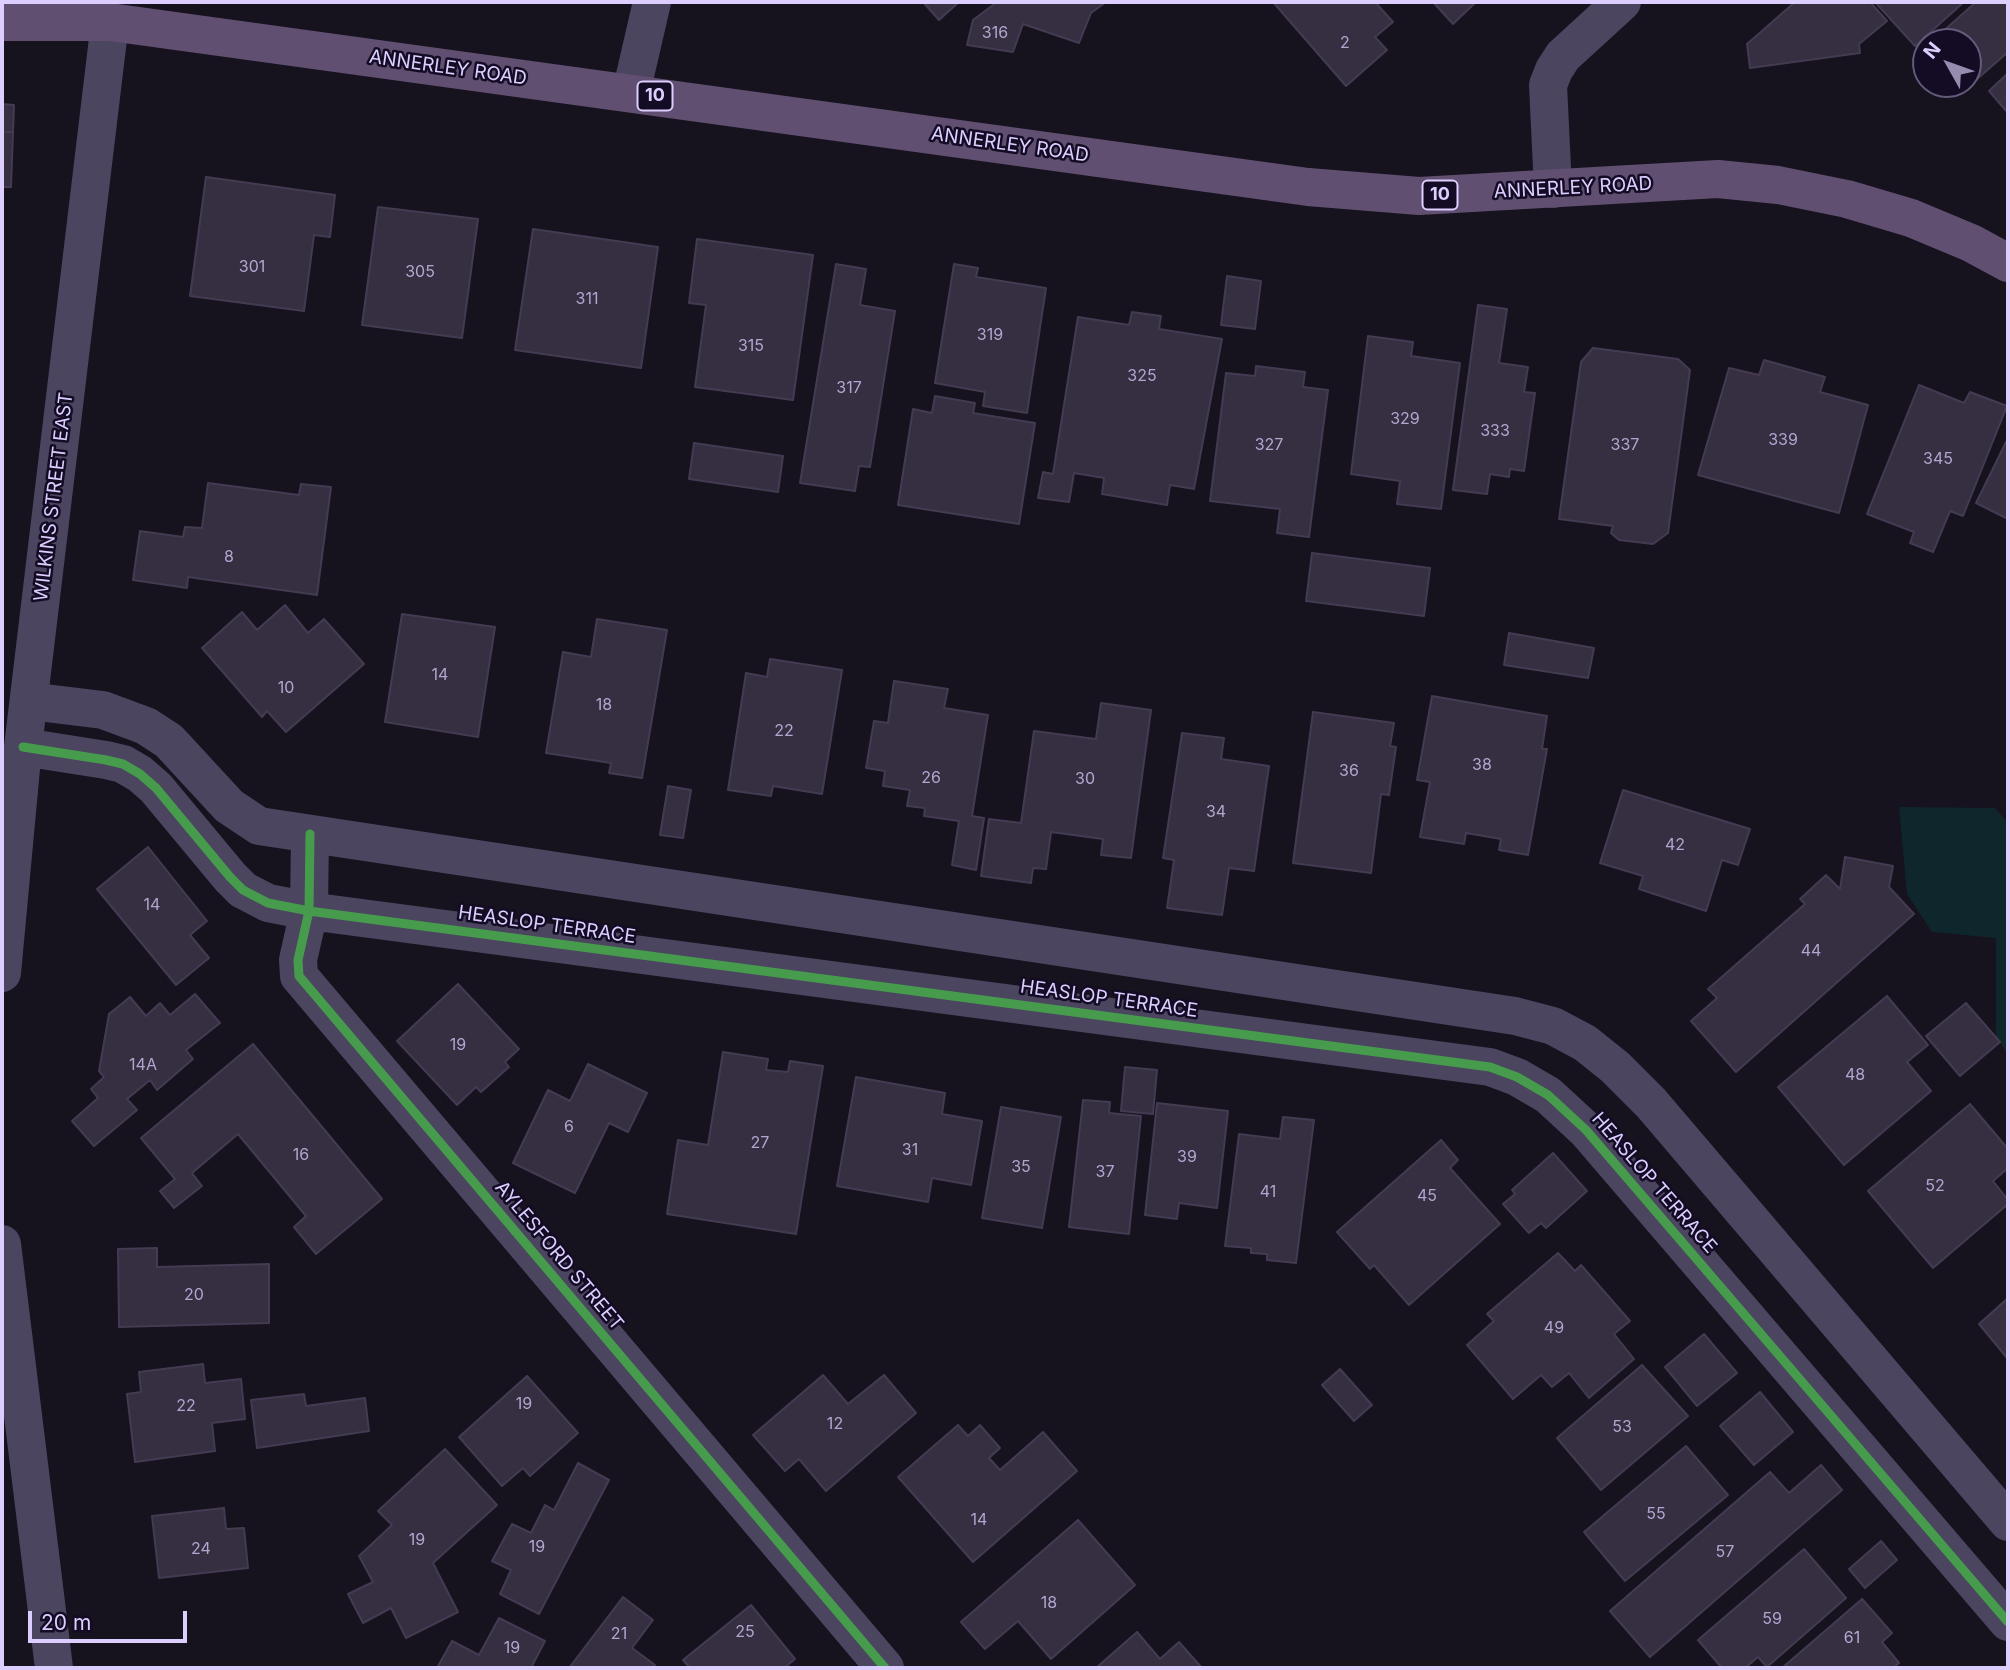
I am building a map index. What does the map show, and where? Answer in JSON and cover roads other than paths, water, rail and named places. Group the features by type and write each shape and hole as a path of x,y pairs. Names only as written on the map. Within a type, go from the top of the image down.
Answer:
{"main road":[{"name":"ANNERLEY ROAD","path":"2,22 110,22 1308,187 1419,196 1718,179 1778,186 1847,199 1911,218 2008,262"}],"street":[{"path":"631,93 652,2"},
{"path":"1553,189 1548,85 1563,56 1622,2"},
{"name":"WILKINS STREET EAST","path":"2,973 23,747 110,22"},
{"path":"29,701 103,710 146,726 169,741 229,806 259,826 1515,1016 1553,1026 1585,1043 1615,1067 1651,1102 2008,1522"},
{"name":"HEASLOP TERRACE","path":"23,747 123,764 156,788 243,890 268,903 309,911 1490,1067 1517,1077 1548,1095 1586,1130 2008,1622"},
{"name":"AYLESFORD STREET","path":"310,834 309,911 297,970 303,981 885,1668"},
{"path":"2,1244 54,1668"}]}
